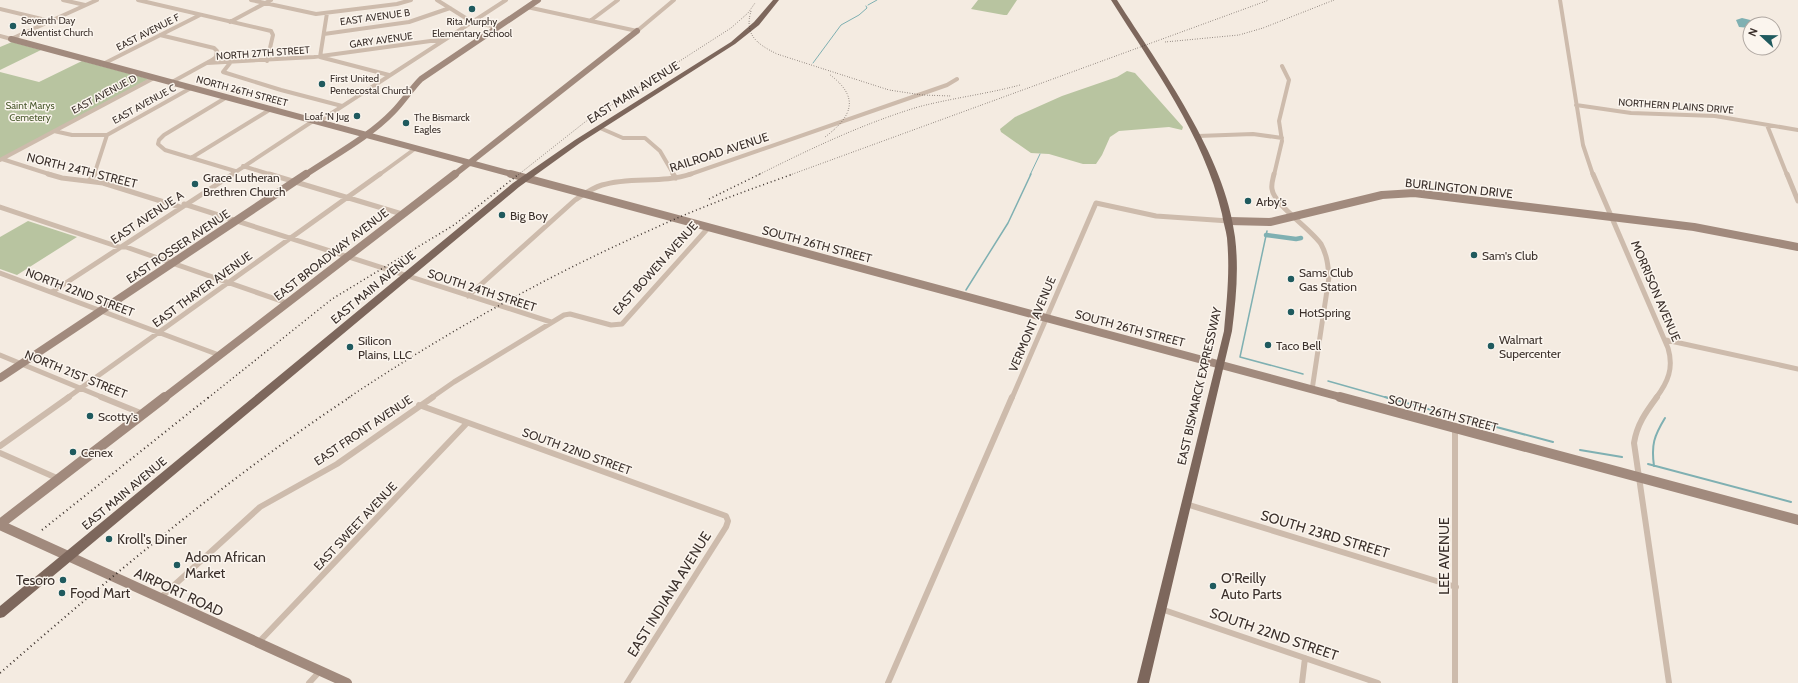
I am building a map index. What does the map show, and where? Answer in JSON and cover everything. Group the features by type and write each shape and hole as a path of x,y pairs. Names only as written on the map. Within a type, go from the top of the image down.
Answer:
{"main road":[{"name":"EAST MAIN AVENUE","path":"0,613 526,177 555,156 731,45 758,22 776,0"},
{"name":"EAST BISMARCK EXPRESSWAY","path":"1114,0 1198,136 1219,182 1229,221 1233,248 1233,287 1230,319 1143,683"}],"street":[{"path":"63,0 86,5"},
{"path":"11,39 97,0"},
{"path":"138,0 273,33 267,61"},
{"path":"250,0 313,14 399,4 411,0"},
{"path":"230,22 271,0"},
{"path":"437,0 472,22 497,27"},
{"name":"EAST AVENUE A","path":"52,292 235,171 342,106 506,0"},
{"name":"EAST ROSSER AVENUE","path":"0,378 365,134 390,115 412,87 421,79 538,0"},
{"path":"590,21 618,0"},
{"name":"EAST BROADWAY AVENUE","path":"0,525 470,162 637,31 674,0"},
{"path":"771,0 776,0"},
{"name":"MORRISON AVENUE","path":"1560,0 1576,105 1587,160 1666,340 1671,357 1670,371 1664,384 1638,424 1634,434 1638,477 1669,683"},
{"name":"EAST AVENUE B","path":"324,34 409,22 450,8"},
{"path":"527,8 637,31"},
{"path":"0,9 51,21"},
{"path":"320,57 327,13"},
{"name":"EAST AVENUE F","path":"103,64 200,15"},
{"name":"NORTH 27TH STREET","path":"160,35 217,50 216,57 207,63"},
{"name":"NORTH 26TH STREET","path":"0,36 526,177"},
{"name":"GARY AVENUE","path":"320,57 445,39"},
{"name":"NORTH 27TH STREET","path":"207,63 230,63 320,57 389,75"},
{"path":"172,82 207,63"},
{"path":"230,63 223,72 278,89 342,106"},
{"path":"1282,66 1289,80 1280,121 1282,138 1271,188 1277,200 1310,231 1321,245 1327,258 1330,270 1312,390"},
{"name":"EAST AVENUE D","path":"1,160 154,78"},
{"name":"RAILROAD AVENUE","path":"468,296 584,193 602,185 618,181 676,178 947,85 957,78"},
{"name":"EAST AVENUE C","path":"89,181 95,174 106,135 191,88"},
{"path":"227,97 168,132 161,137 158,144 165,150 235,171"},
{"name":"NORTHERN PLAINS DRIVE","path":"1576,105 1630,113 1715,116 1798,130"},
{"path":"191,158 271,109"},
{"path":"1767,125 1798,201"},
{"path":"600,128 623,138 645,138 660,151 674,172 676,178"},
{"path":"54,132 79,136 106,135"},
{"path":"1198,136 1253,134 1282,138"},
{"name":"EAST THAYER AVENUE","path":"0,446 416,148"},
{"name":"NORTH 24TH STREET","path":"1,160 62,178 103,183 235,220 406,276"},
{"path":"243,166 402,214"},
{"name":"SOUTH 26TH STREET","path":"526,177 1047,319 1798,520"},
{"name":"BURLINGTON DRIVE","path":"1096,203 1149,214 1229,221 1266,222 1294,217 1382,195 1402,193 1427,194 1698,227 1798,247"},
{"name":"VERMONT AVENUE","path":"888,683 1096,203"},
{"path":"0,207 119,247 126,247 287,303"},
{"name":"EAST BOWEN AVENUE","path":"574,314 611,325 620,326 709,227"},
{"name":"NORTH 22ND STREET","path":"0,273 219,355"},
{"name":"SOUTH 24TH STREET","path":"406,276 551,322"},
{"name":"EAST FRONT AVENUE","path":"159,599 255,511 286,491 337,464 420,405 493,357 564,315 574,314"},
{"path":"1666,340 1798,369"},
{"name":"NORTH 21ST STREET","path":"0,355 143,414"},
{"name":"SOUTH 22ND STREET","path":"420,405 727,517"},
{"name":"EAST SWEET AVENUE","path":"258,643 467,423"},
{"name":"LEE AVENUE","path":"1455,429 1455,683"},
{"path":"0,452 59,479"},
{"name":"SOUTH 23RD STREET","path":"1186,504 1456,587"},
{"name":"EAST INDIANA AVENUE","path":"627,683 728,524 727,517"},
{"name":"AIRPORT ROAD","path":"0,525 159,599 347,683"},
{"name":"SOUTH 22ND STREET","path":"1161,609 1378,683"},
{"path":"1302,683 1305,658"},
{"path":"309,683 320,671"}],"green space":[{"path":"978,0 1017,0 1007,15 1004,15 971,9"},
{"name":"Saint Marys Cemetery","path":"12,42 41,50 0,70 0,47"},
{"name":"Saint Marys Cemetery","path":"82,61 149,79 0,159 0,72 39,82"},
{"path":"1127,71 1135,73 1183,127 1182,130 1169,127 1119,131 1110,137 1096,164 1083,164 1049,154 1031,153 1001,132 1000,129 1015,117 1062,96 1117,77"},
{"path":"28,221 77,237 17,275 0,269 0,237"}],"water":[{"path":"1742,18 1742,27 1739,27 1736,20"}],"waterway":[{"path":"868,5 877,0"},
{"path":"813,63 841,25 859,15 867,8 866,6"},
{"path":"1030,175 1040,154"},
{"path":"966,290 1008,223 1031,174"},
{"path":"1267,231 1240,357 1303,374"},
{"path":"1266,235 1296,239 1301,238"},
{"path":"1328,381 1388,398"},
{"path":"1385,397 1439,412"},
{"path":"1654,466 1654,441 1665,418"},
{"path":"1470,420 1553,442"},
{"path":"1580,450 1622,457"},
{"path":"1648,464 1654,466"},
{"path":"1654,466 1791,502"}],"railway":[{"path":"790,175 1269,0"},
{"path":"1165,42 1239,35 1263,28 1334,0"},
{"path":"518,175 585,122 731,28 748,13 755,3"},
{"path":"751,11 749,26 754,38 777,54 889,90 922,95 951,96"},
{"path":"825,137 842,122 847,114 849,106 849,99 845,91 839,82 829,74"},
{"path":"758,175 836,138 897,114 918,107 1020,85"},
{"path":"208,398 332,299 454,225 519,174"},
{"path":"709,199 760,174"},
{"path":"348,398 460,328 536,285 672,220 793,174"},
{"path":"42,530 209,397"},
{"path":"0,673 170,529 258,461 350,397"}],"place":[{"name":"Rita Murphy Elementary School","path":"472,9"},
{"name":"Seventh Day Adventist Church","path":"13,26"},
{"name":"First United Pentecostal Church","path":"322,84"},
{"name":"Loaf 'N Jug","path":"357,116"},
{"name":"The Bismarck Eagles","path":"406,123"},
{"name":"Grace Lutheran Brethren Church","path":"195,184"},
{"name":"Arby's","path":"1248,201"},
{"name":"Big Boy","path":"502,215"},
{"name":"Sam's Club","path":"1474,255"},
{"name":"Sams Club Gas Station","path":"1291,279"},
{"name":"HotSpring","path":"1291,312"},
{"name":"Taco Bell","path":"1268,345"},
{"name":"Walmart Supercenter","path":"1491,346"},
{"name":"Silicon Plains, LLC","path":"350,347"},
{"name":"Scotty's","path":"90,416"},
{"name":"Cenex","path":"73,452"},
{"name":"Kroll's Diner","path":"109,539"},
{"name":"Adom African Market","path":"177,565"},
{"name":"Tesoro","path":"63,580"},
{"name":"O'Reilly Auto Parts","path":"1213,586"},
{"name":"Food Mart","path":"62,593"}]}
